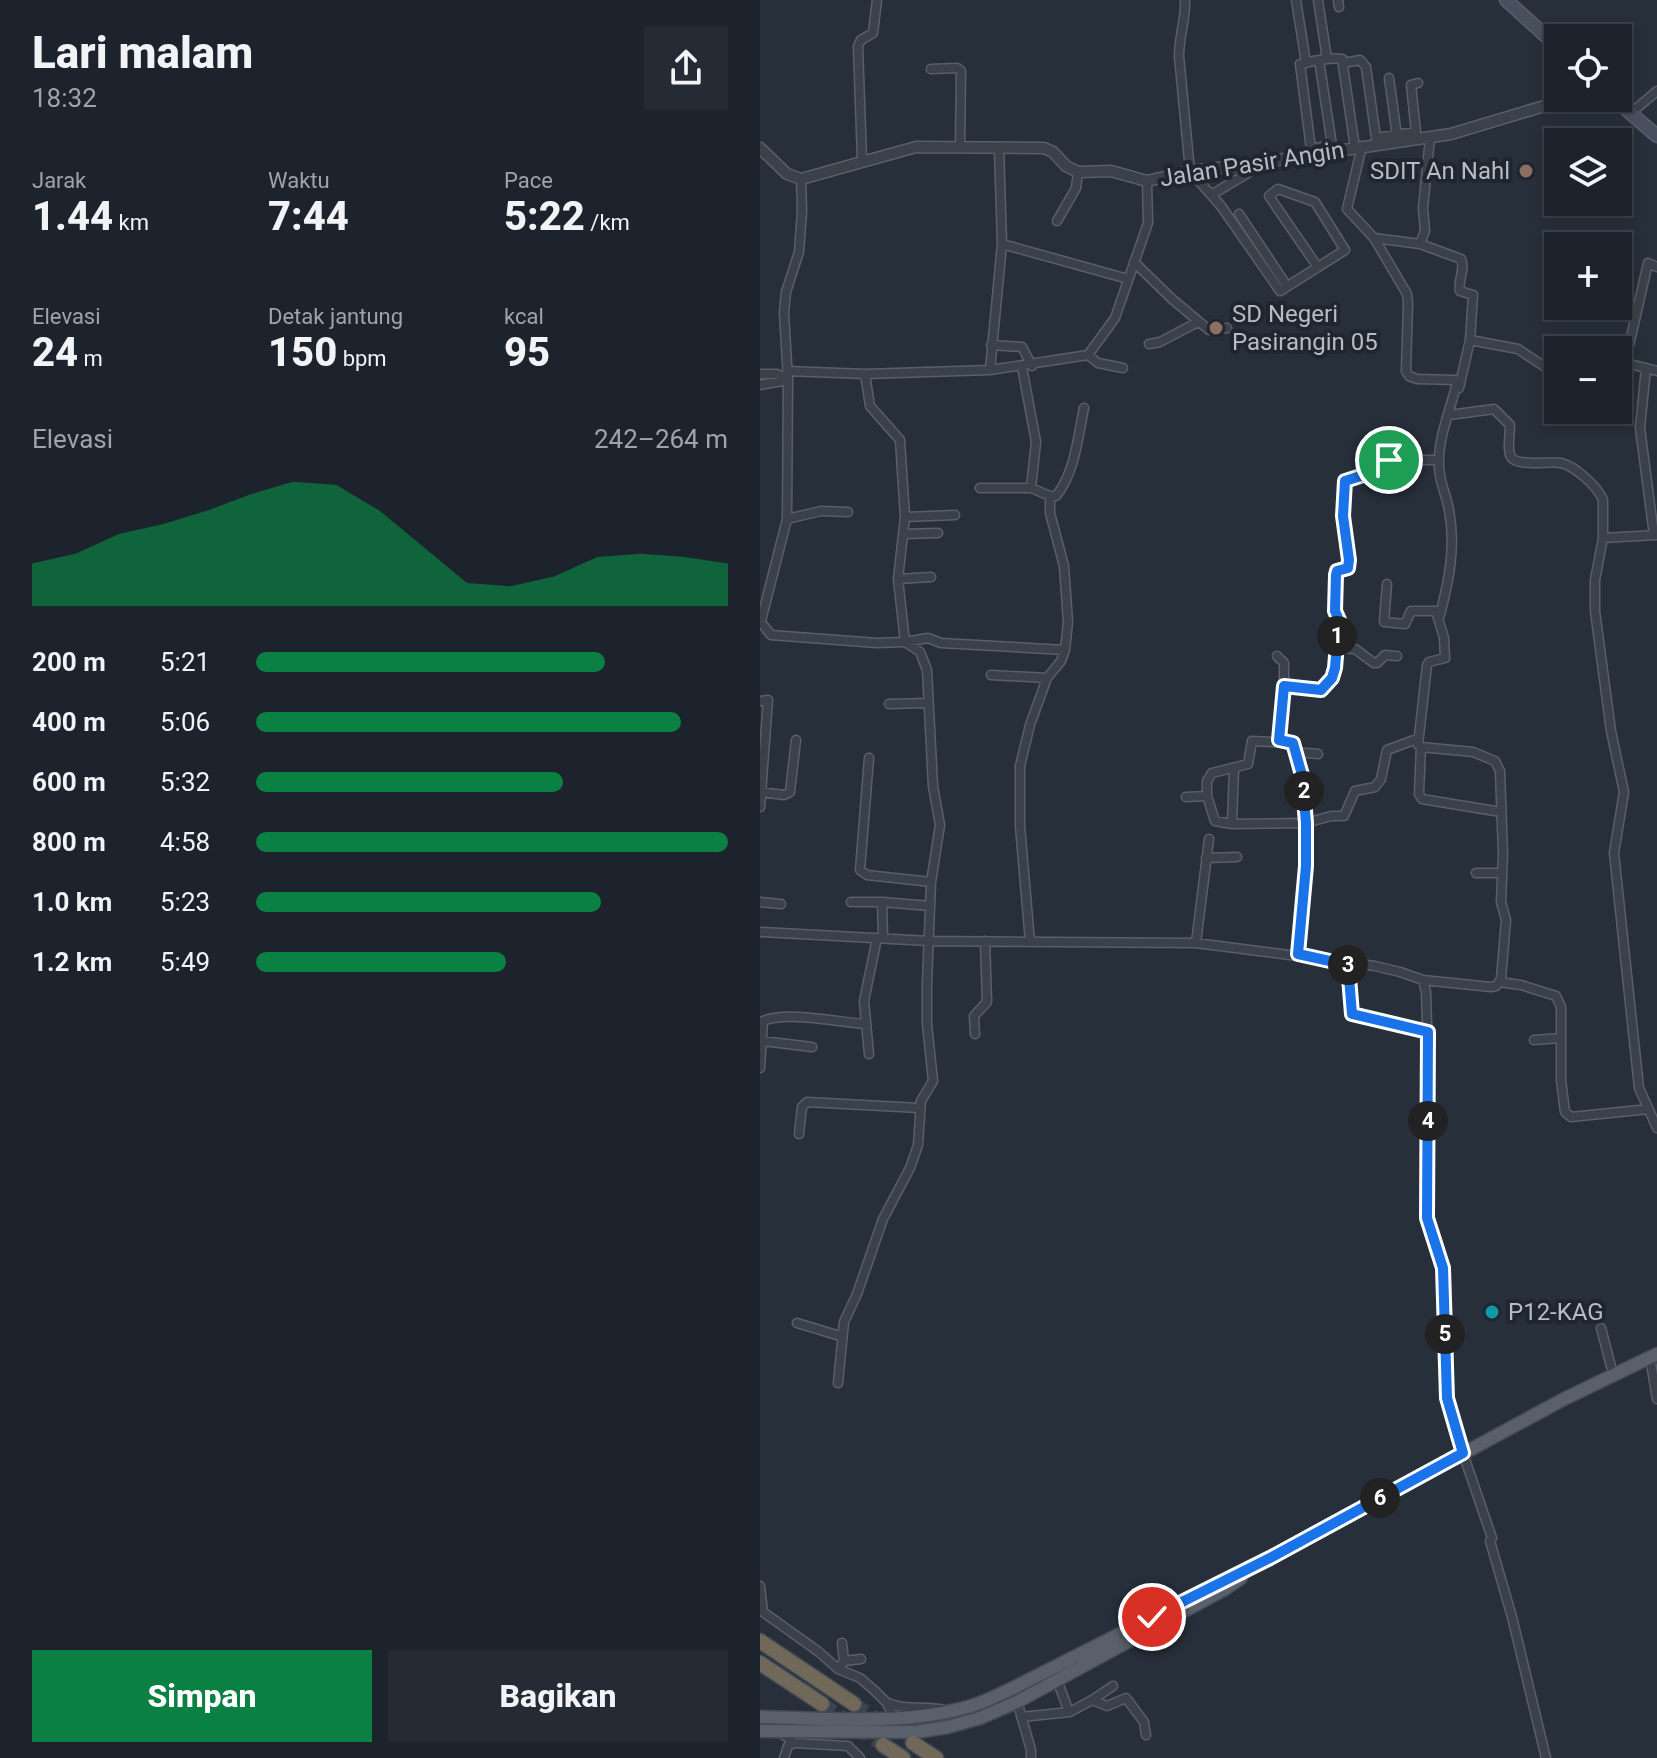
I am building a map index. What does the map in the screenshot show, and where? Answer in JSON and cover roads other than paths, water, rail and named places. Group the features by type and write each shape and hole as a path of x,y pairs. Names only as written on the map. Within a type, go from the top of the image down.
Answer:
{"highway":[{"path":"760,1641 854,1704"},
{"path":"760,1663 822,1704"},
{"path":"913,1743 936,1758"},
{"path":"883,1745 903,1758"}],"main road":[{"path":"1506,0 1544,34"},
{"path":"1631,113 1657,136"},
{"path":"760,1717 894,1718 973,1706 1270,1558 1463,1453 1653,1356"},
{"path":"760,1731 916,1732 980,1718 1017,1702 1225,1589 1270,1558"}],"street":[{"path":"862,160 858,46 861,40 873,33 877,0"},
{"path":"1185,0 1179,64 1190,171 1280,291 1345,250 1315,202 1278,189 1269,196 1317,266"},
{"path":"1296,0 1306,63"},
{"path":"1318,0 1323,60 1332,145 1311,149 1300,64 1323,60 1339,57 1343,63 1358,147 1347,208 1374,238 1408,298 1406,371 1417,379 1456,381 1452,414"},
{"path":"1343,63 1360,60 1366,67 1376,138 1416,132 1411,85 1418,83"},
{"path":"931,69 957,68 961,71 960,147"},
{"path":"1389,78 1397,136"},
{"path":"1631,113 1657,91"},
{"name":"Jalan Pasir Angin","path":"1078,172 1111,171 1147,181 1190,171 1430,138 1544,106"},
{"path":"1420,244 1425,231 1423,208 1430,138"},
{"path":"760,148 787,174 801,179 916,147 1044,148 1078,172 1076,188 1057,221"},
{"path":"990,370 1002,244 999,148"},
{"path":"1211,195 1248,173"},
{"path":"801,179 799,252 786,292 784,313 788,375 787,519 760,621 771,635 877,643 928,638 941,643 1065,650"},
{"path":"760,374 990,370 1032,366 1088,355 1115,318 1148,223 1147,181"},
{"path":"1234,227 1241,217 1287,286"},
{"path":"1374,238 1420,244 1461,259 1460,291 1473,295 1470,340 1452,414 1440,435 1440,481 1447,500 1453,541 1449,580 1440,615 1445,658 1428,663 1419,743 1419,797 1435,803 1501,812"},
{"path":"1002,244 1128,279"},
{"path":"1134,262 1209,330 1227,328"},
{"path":"1628,336 1648,263 1657,267"},
{"path":"1149,344 1160,342 1198,322"},
{"path":"1470,340 1518,349 1544,366"},
{"path":"991,345 1022,347 1032,366"},
{"path":"1088,355 1098,363 1123,368"},
{"path":"1632,365 1657,371"},
{"path":"1022,367 1036,442 1031,488"},
{"path":"1603,538 1655,535 1640,428 1646,368"},
{"path":"838,1383 840,1336 847,1311 857,1294 883,1219 910,1168 918,1145 919,1108 925,1093 932,1086 934,1071 927,1024 929,941 931,882 940,825 933,786 927,670 920,652 905,642 898,579 900,547 905,534 900,440 870,406 865,374"},
{"path":"760,385 788,375"},
{"path":"980,488 1031,488 1056,496 1062,489 1075,453 1084,408"},
{"path":"1452,414 1494,409 1510,425 1510,455 1513,460 1520,463 1562,463 1602,495 1603,538 1595,580 1595,611 1611,731 1624,792 1614,853 1639,1088 1657,1128"},
{"path":"1284,686 1321,690 1334,675 1339,620 1335,611 1336,575 1337,571 1348,568 1349,560 1343,516 1345,481 1376,471 1388,460 1439,460"},
{"path":"1030,942 1020,826 1020,766 1030,725 1047,678 1061,661 1065,650 1068,622 1064,566 1050,513 1050,496"},
{"path":"787,519 821,511 848,512"},
{"path":"905,517 955,515"},
{"path":"905,534 938,533"},
{"path":"898,579 931,577"},
{"path":"1387,584 1384,622 1405,624 1411,611 1436,611 1440,615"},
{"path":"1336,648 1355,649 1374,663 1385,655 1397,656"},
{"path":"1277,656 1284,663 1279,740"},
{"path":"991,675 1047,678"},
{"path":"760,701 768,700 760,807"},
{"path":"889,704 928,703"},
{"path":"761,792 784,795 790,792 796,740"},
{"path":"1298,954 1306,866 1306,823 1302,775 1293,743 1252,741 1248,764 1212,773 1207,781 1207,796 1215,821 1232,824 1306,823 1344,816 1355,791 1375,787 1381,779 1387,750 1419,743 1473,752 1495,761 1500,771 1501,902 1506,920 1499,982"},
{"path":"1294,752 1318,754"},
{"path":"869,758 860,870 867,875 931,882"},
{"path":"1232,824 1234,768"},
{"path":"1186,797 1207,796"},
{"path":"1196,943 1209,839"},
{"path":"1206,858 1237,857"},
{"path":"1476,873 1502,873"},
{"path":"760,902 781,904"},
{"path":"851,902 930,906"},
{"path":"869,1054 864,1001 880,938 882,902"},
{"path":"760,932 929,941 1196,943 1298,954 1348,965 1388,969 1423,980 1491,987 1499,982 1521,985 1556,996 1561,1007 1561,1080 1565,1112 1571,1117 1649,1109"},
{"path":"975,1034 974,1016 987,1002 985,941"},
{"path":"1348,965 1352,1014 1428,1032"},
{"path":"1423,980 1428,1032 1427,1218 1443,1268 1447,1398 1492,1538 1490,1541 1546,1758"},
{"path":"760,1068 763,1021 766,1019 784,1017 864,1024"},
{"path":"1534,1040 1561,1038"},
{"path":"762,1041 812,1047"},
{"path":"799,1134 802,1107 807,1102 919,1108"},
{"path":"797,1323 840,1336"},
{"path":"1601,1328 1613,1374"},
{"path":"1653,1356 1657,1399"},
{"path":"760,1586 763,1612 838,1669 860,1678 887,1703 899,1708 926,1705 951,1711"},
{"path":"838,1669 844,1661 842,1643"},
{"path":"844,1661 861,1659"},
{"path":"1057,1680 1069,1712"},
{"path":"1021,1717 1069,1712 1113,1686"},
{"path":"1011,1689 1032,1755"},
{"path":"1092,1700 1107,1706 1128,1699 1144,1722 1146,1735"},
{"path":"887,1703 894,1718"},
{"path":"779,1731 794,1743"},
{"path":"784,1758 788,1746 794,1743 848,1746 860,1758"}],"tunnel":[{"path":"822,1704 883,1745"},
{"path":"854,1704 884,1724"}],"place":[{"name":"SDIT An Nahl","path":"1526,171"},
{"name":"SD Negeri Pasirangin 05","path":"1216,328"},
{"name":"P12-KAG","path":"1492,1312"}]}
